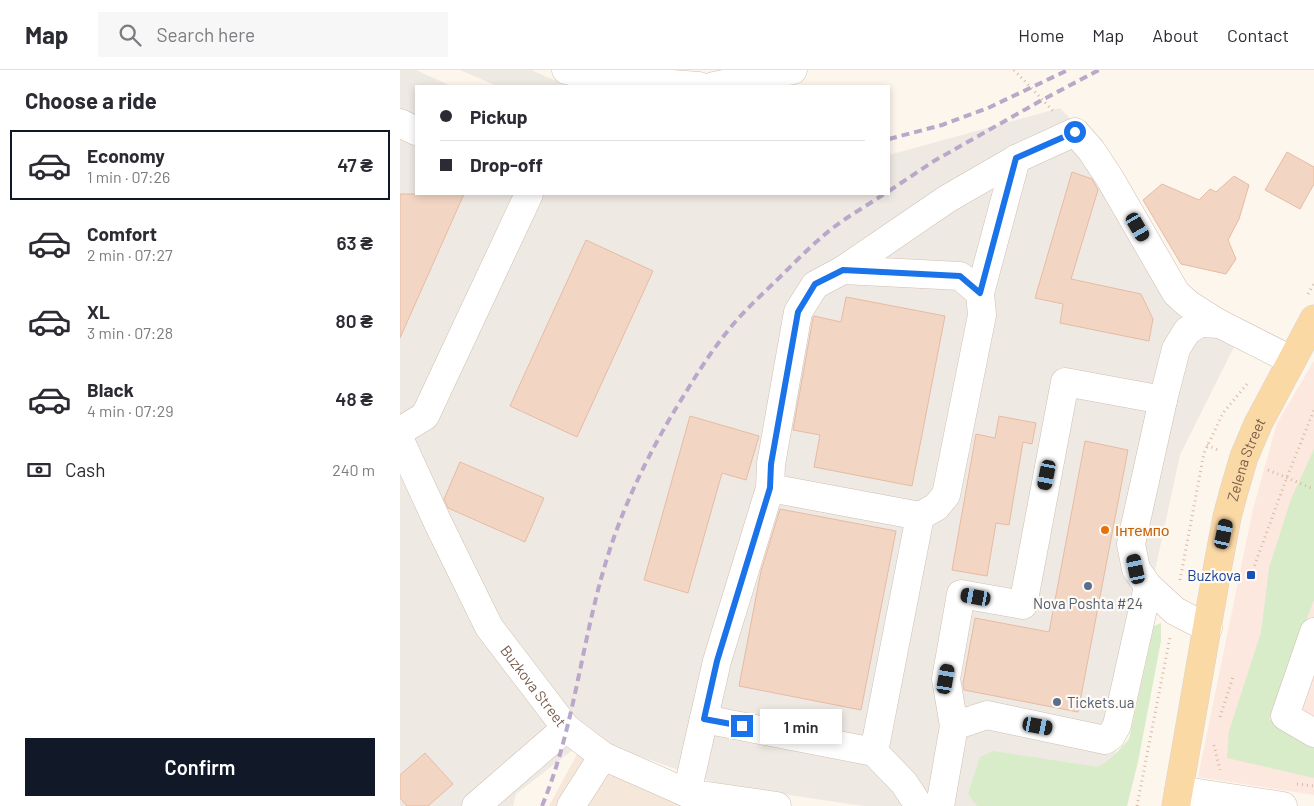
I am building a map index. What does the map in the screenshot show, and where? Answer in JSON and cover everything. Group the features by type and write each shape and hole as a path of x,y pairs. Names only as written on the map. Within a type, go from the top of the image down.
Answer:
{"main road":[{"name":"Zelena Street","path":"1177,798 1227,517 1244,456 1258,424 1314,319"}],"street":[{"path":"566,70 604,79 685,85"},
{"path":"719,85 793,70"},
{"path":"400,123 415,130"},
{"path":"686,792 717,661 770,488 771,464 798,312 815,284 843,270 946,198 1016,158 1075,132 1092,150 1109,177 1176,293 1188,304 1220,324 1291,360"},
{"path":"770,488 920,516 936,507 946,495 982,315 980,293 1016,158"},
{"path":"400,431 425,416 529,195"},
{"path":"843,270 960,276 980,293"},
{"path":"1208,628 1174,611 1148,586 1136,569 1131,544 1176,349 1188,331 1200,323 1220,324"},
{"path":"940,806 954,726 946,679 961,594 1022,605 1065,382 1163,400"},
{"name":"Buzkova Street","path":"400,440 489,627 566,728 603,756 686,792 777,806"},
{"path":"874,752 920,516"},
{"path":"954,726 987,715 1105,740 1111,736 1119,716 1148,586"},
{"path":"1314,632 1285,716 1314,734"},
{"path":"704,719 874,752 904,783 919,806"},
{"path":"476,806 566,728"},
{"path":"571,806 603,756"},
{"name":"Zelena Street","path":"1177,798 1283,806"}],"path":[{"path":"1014,70 1075,132"},
{"path":"1251,575 1314,410"},
{"path":"1138,806 1171,629"},
{"path":"1219,721 1233,677"},
{"path":"1213,739 1221,771"}],"shaded area":[{"path":"400,70 416,70 449,85 415,85 415,195 890,195 890,155 1060,108 1093,143 1176,290 1242,331 1180,455 1104,806 864,806 718,784 588,738 516,794 513,806 400,806"},
{"path":"460,70 531,70 566,85 495,85"},
{"path":"1314,361 1314,795 1198,777 1253,509 1277,423"},
{"path":"581,747 700,806 549,806"}],"green space":[{"path":"1314,449 1314,600 1269,719 1314,748 1314,778 1227,758 1229,731 1261,632 1269,568 1291,499"},
{"path":"1161,623 1161,641 1138,762 1127,806 977,806 968,794 980,757 993,751 1098,767 1115,754 1129,739 1154,626"}],"building":[{"path":"1287,152 1314,167 1314,184 1300,209 1265,190"},
{"path":"1072,172 1092,179 1098,190 1071,279 1141,294 1153,319 1149,341 1060,323 1063,304 1035,298"},
{"path":"1234,176 1249,185 1239,219 1228,240 1236,259 1226,274 1181,264 1143,200 1162,184 1199,200 1210,189 1216,192"},
{"path":"400,194 464,195 400,338"},
{"path":"586,240 653,271 577,437 510,406"},
{"path":"846,297 945,316 912,486 814,467 820,435 793,430 813,318 814,316 841,322"},
{"path":"690,416 759,436 746,480 722,473 688,593 644,580"},
{"path":"999,416 1036,423 1032,444 1023,442 1009,525 996,523 987,576 952,570 976,434 995,438"},
{"path":"1085,441 1128,450 1078,712 964,690 963,683 975,618 1049,632"},
{"path":"460,462 544,498 525,542 448,508 444,499"},
{"path":"780,509 896,531 861,710 739,686 761,571"},
{"path":"425,753 453,784 428,806 407,806 400,798 400,775"}],"railway":[{"path":"890,139 942,125 988,108 1068,70"},
{"path":"890,190 934,161 1099,70"},
{"path":"542,806 553,777 570,717 597,595 612,542 650,454 673,412 703,364 742,315 821,238 882,195"}],"place":[{"name":"Інтемпо","path":"1105,530"},
{"name":"Buzkova","path":"1251,575"},
{"name":"Nova Poshta #24","path":"1088,586"},
{"name":"Tickets.ua","path":"1057,702"}],"route":[{"path":"742,726 704,719 717,661 770,488 771,464 798,312 815,284 843,270 960,276 980,293 1016,158 1075,132"}]}
